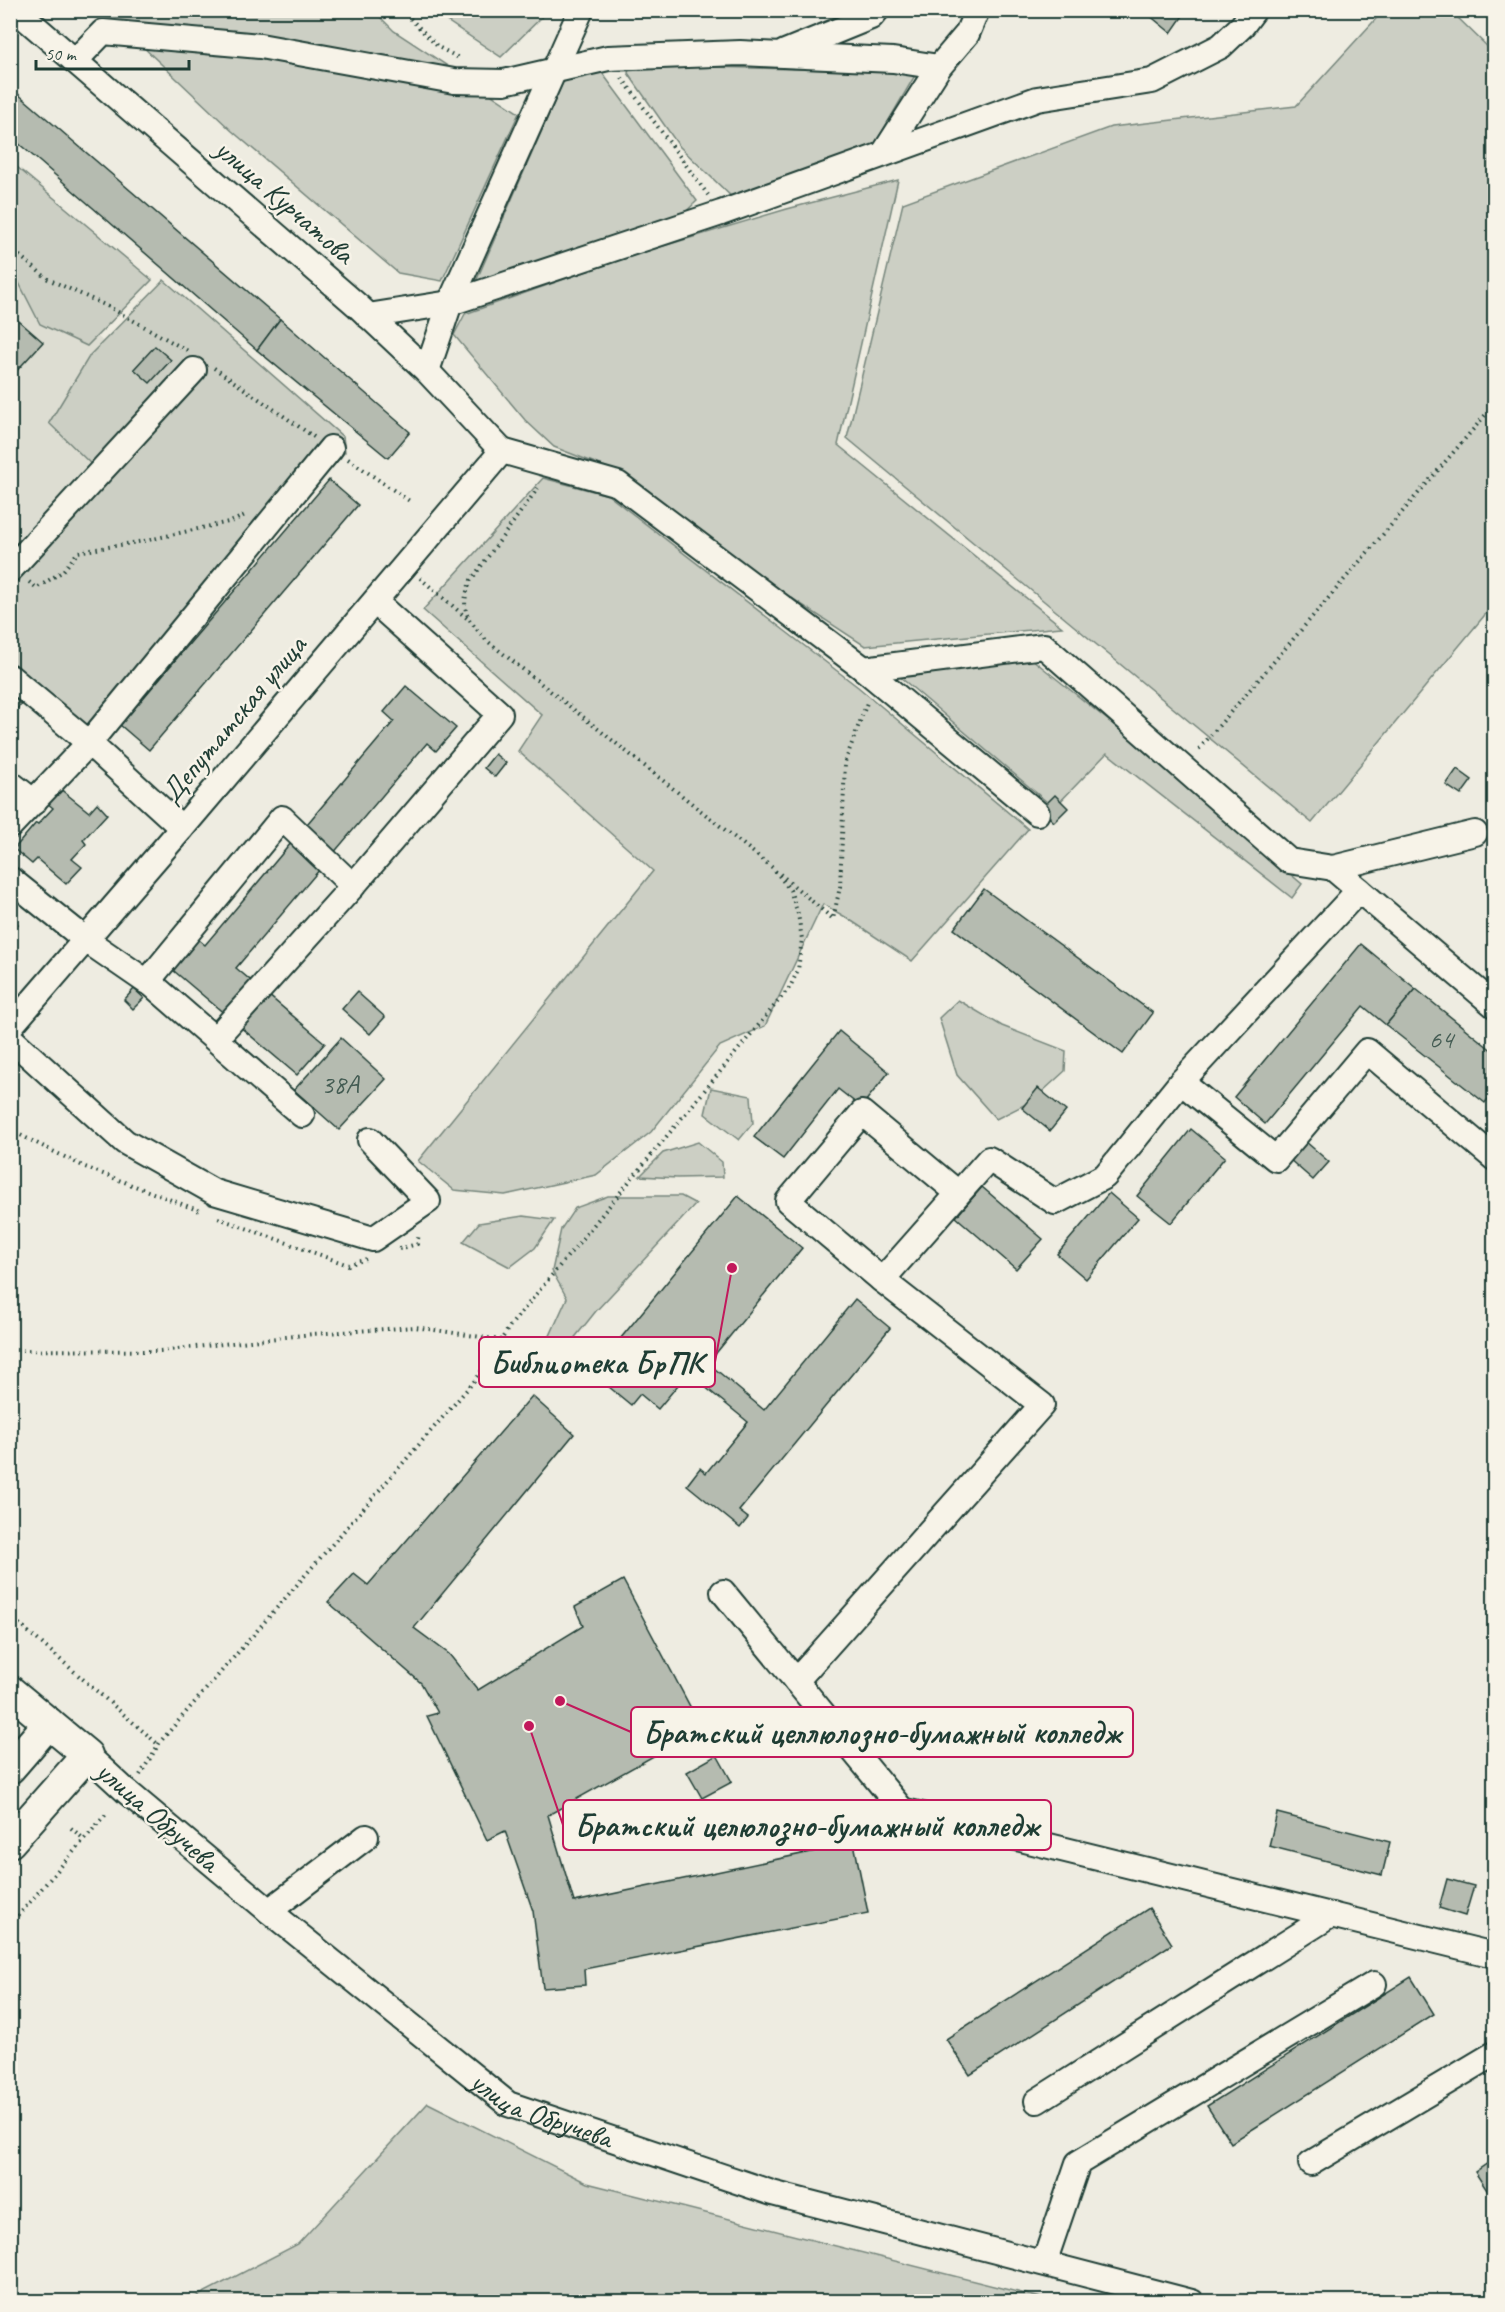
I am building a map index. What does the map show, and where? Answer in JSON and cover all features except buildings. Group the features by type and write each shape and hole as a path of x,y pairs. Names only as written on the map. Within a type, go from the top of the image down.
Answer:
{"main road":[{"name":"улица Обручева","path":"10,1691 87,1755"},
{"path":"10,1768 49,1723"},
{"path":"10,1842 87,1755"}],"street":[{"name":"улица Курчатова","path":"16,10 368,316 427,370 502,451"},
{"path":"427,370 450,303 581,10"},
{"path":"778,55 871,17 877,10"},
{"path":"884,153 939,68 966,34 977,10"},
{"path":"368,316 450,303 721,213 1038,99 1152,81 1221,46 1242,26 1254,10"},
{"path":"75,61 103,32 261,46 454,81 504,82 608,58 740,53 893,60 939,68"},
{"path":"15,573 194,370"},
{"path":"10,826 89,742 331,448"},
{"path":"502,451 618,484 870,674 1036,813"},
{"name":"Депутатская улица","path":"10,1027 502,451"},
{"path":"216,1038 353,886 500,714 375,602"},
{"path":"870,674 1044,646 1289,861 1333,868 1475,833"},
{"path":"10,677 89,742 182,828"},
{"path":"10,783 34,802"},
{"path":"147,981 282,818 353,886"},
{"path":"1333,868 1494,1005"},
{"path":"10,879 86,940 147,981 303,1115"},
{"path":"882,1280 989,1159 1055,1202 1105,1176 1181,1082 1359,890"},
{"path":"10,1038 125,1142 214,1192 373,1239 428,1201 370,1140"},
{"path":"1181,1082 1276,1159 1367,1051 1494,1158"},
{"path":"796,1681 1042,1405 882,1280 788,1201 862,1113 958,1193"},
{"path":"723,1592 902,1810 1494,1955"},
{"name":"улица Обручева","path":"87,1755 126,1791 269,1911 508,2104 772,2193 1192,2301"},
{"path":"269,1911 366,1837"},
{"path":"1037,2101 1331,1915"},
{"path":"1044,2263 1078,2163 1374,1984"},
{"path":"1311,2163 1494,2054"}],"path":[{"path":"402,10 438,47 466,62"},
{"path":"608,58 721,213"},
{"path":"1199,749 1494,405"},
{"path":"470,621 464,608 465,595 471,580 538,488"},
{"path":"15,573 37,588 63,572 78,552 200,529 233,521 245,514"},
{"path":"406,566 470,621 486,640 773,868 832,919 840,887 845,762 870,674"},
{"path":"140,1775 159,1744 477,1378 510,1326 790,987 798,970 802,939 798,914 790,890 773,868"},
{"path":"10,1350 160,1351 314,1334 415,1327 501,1340"},
{"path":"10,1616 159,1744"},
{"path":"10,1925 108,1812"},
{"path":"71,1828 84,1839"}],"shaded area":[{"path":"1384,10 1451,11 1494,53 1494,604 1312,823 847,438 903,203 1111,127 1296,106"},
{"path":"105,11 374,11 394,31 519,113 442,281 398,273 232,131"},
{"path":"432,11 548,11 501,57"},
{"path":"630,65 917,72 875,144 735,200 679,146 628,73"},
{"path":"600,70 697,201 676,221 474,286 563,82"},
{"path":"11,162 152,280 87,346 40,324 18,281 11,276"},
{"path":"898,180 838,445 1062,627 865,646 787,595 621,473 554,447 525,420 454,335 465,314 630,256 787,209"},
{"path":"10,261 155,386 12,552 10,550"},
{"path":"164,280 343,437 345,452 89,743 11,675 10,539 25,551 97,470 49,423 90,355"},
{"path":"543,478 608,495 858,687 1028,829 912,961 823,904 765,1026 720,1046 651,1132 596,1175 505,1195 454,1190 418,1161 653,871 518,751 542,715 423,610"},
{"path":"1027,655 1120,730 1302,884 1292,898 1107,753 1054,808 900,677"},
{"path":"958,1000 1002,1026 1066,1051 1065,1071 1032,1101 996,1119 957,1075 939,1018"},
{"path":"711,1088 751,1096 753,1123 739,1140 705,1114"},
{"path":"698,1142 722,1162 723,1177 640,1176 663,1153"},
{"path":"608,1196 681,1196 696,1204 596,1311 561,1355 549,1338 567,1298 552,1271 561,1229 575,1208"},
{"path":"523,1216 554,1220 535,1248 510,1267 463,1242 479,1223"},
{"path":"428,2103 587,2183 1053,2301 188,2301 298,2244"}],"place":[{"name":"Библиотека БрПК","path":"732,1268"},
{"name":"Братский целлюлозно-бумажный колледж","path":"560,1701"},
{"name":"Братский целюлозно-бумажный колледж","path":"529,1726"}]}
